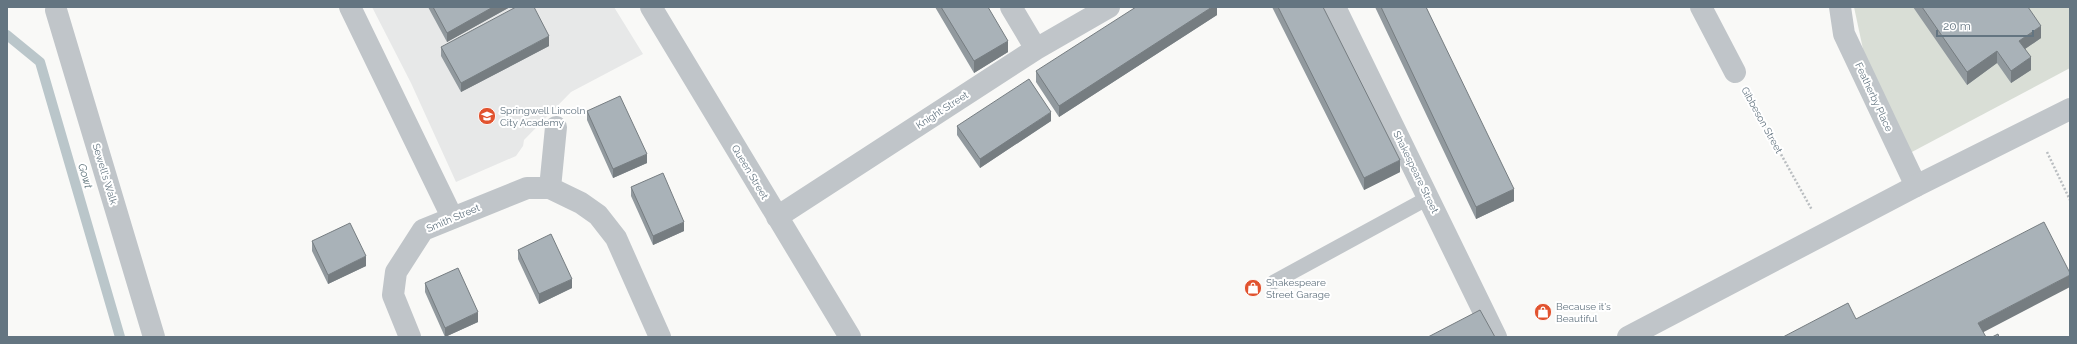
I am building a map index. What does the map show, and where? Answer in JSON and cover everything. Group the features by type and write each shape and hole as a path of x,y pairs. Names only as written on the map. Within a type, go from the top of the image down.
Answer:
{"street":[{"path":"350,7 452,218"},
{"name":"Queen Street","path":"651,7 850,337"},
{"path":"1011,7 1036,49"},
{"name":"Knight Street","path":"777,217 1036,49 1109,7"},
{"name":"Shakespeare Street","path":"1335,7 1496,337"},
{"path":"1701,7 1735,72"},
{"name":"Featherby Place","path":"1840,7 1844,34 1916,186"},
{"name":"Sewell's Walk","path":"56,10 154,337"},
{"path":"1628,337 1824,233 2070,109"},
{"path":"550,188 556,127"},
{"name":"Smith Street","path":"410,337 393,295 396,272 422,230 527,188 550,188 581,203 598,215 616,238 660,337"}],"lane":[{"path":"1274,282 1428,198"}],"path":[{"name":"Gibbeson Street","path":"1735,72 1824,233"},
{"path":"2034,126 2070,200"}],"shaded area":[{"name":"Springwell Lincoln City Academy","path":"372,7 614,7 643,54 571,92 524,140 523,146 516,156 456,182 411,83"},
{"path":"1854,7 2070,7 2070,68 1910,153 1867,68"}],"building":[{"path":"433,7 493,7 447,33"},
{"path":"516,7 534,7 549,36 461,83 441,47"},
{"path":"941,7 988,7 1008,41 974,61"},
{"path":"1136,7 1212,7 1059,106 1036,71"},
{"path":"1278,7 1323,7 1400,160 1364,178"},
{"path":"1381,7 1426,7 1514,189 1476,207"},
{"path":"1922,7 2028,7 2041,26 2019,41 2031,57 2011,71 1997,51 1967,72"},
{"path":"1029,79 1051,112 980,159 957,126"},
{"path":"620,96 647,154 613,169 587,111"},
{"path":"663,173 684,222 653,236 631,187"},
{"path":"2044,222 2070,275 1978,323 1986,337 1783,337 1848,303 1856,319"},
{"path":"350,223 366,256 328,275 312,241"},
{"path":"551,234 572,279 539,294 518,250"},
{"path":"458,268 478,312 445,328 425,283"},
{"path":"1480,310 1495,337 1428,337"},
{"path":"1998,334 1999,337 1992,337"}],"waterway":[{"name":"Gowt","path":"7,35 40,62 120,337"}],"place":[{"name":"Springwell Lincoln City Academy","path":"487,116"},
{"name":"Shakespeare Street Garage","path":"1253,288"},
{"name":"Because it's Beautiful","path":"1543,312"}]}
